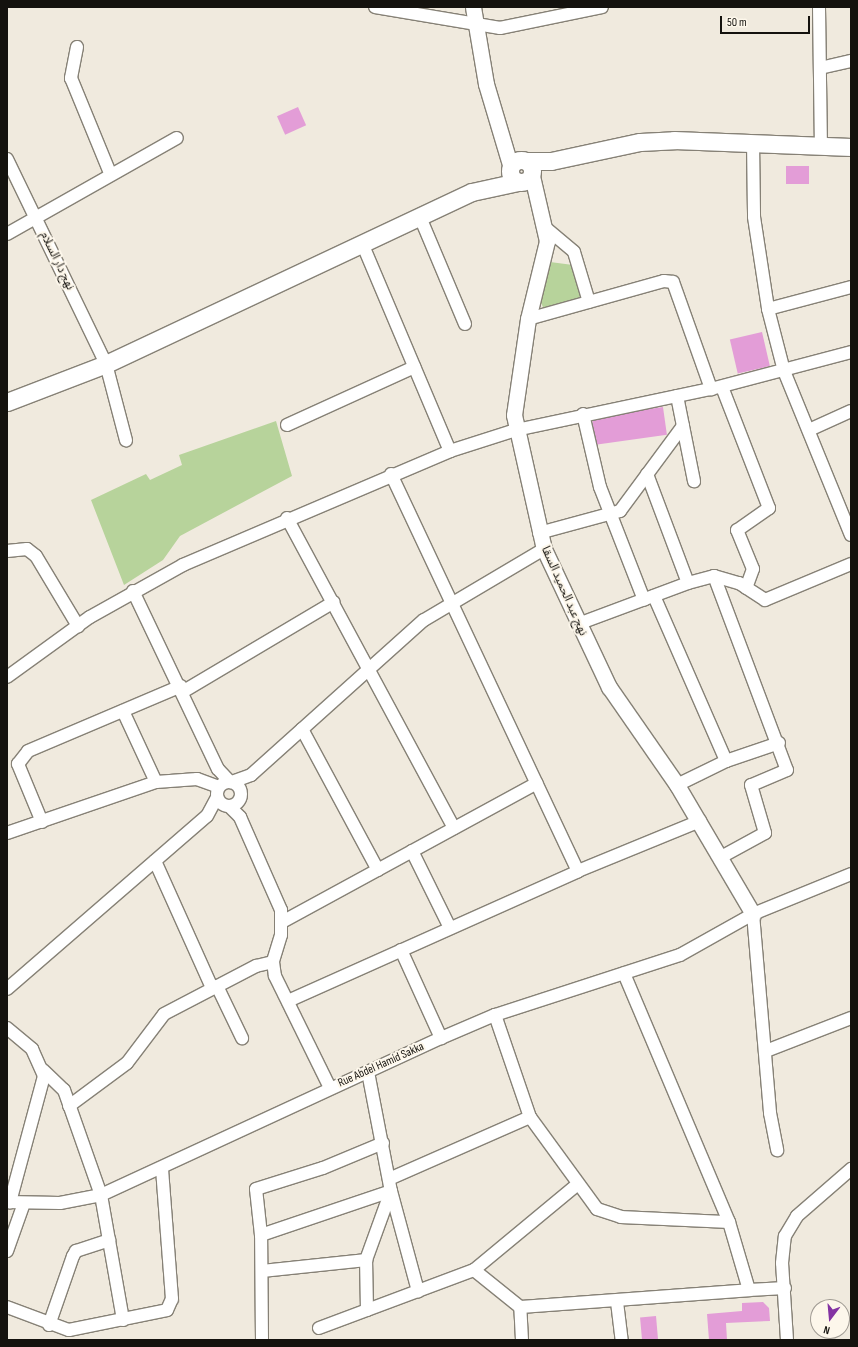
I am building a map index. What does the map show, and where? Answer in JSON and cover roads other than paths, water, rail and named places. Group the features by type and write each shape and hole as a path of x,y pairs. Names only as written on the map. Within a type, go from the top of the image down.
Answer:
{"main road":[{"path":"7,402 106,364 262,294 362,243 472,192 521,172 561,159 640,142 753,142 851,147"}],"street":[{"path":"375,7 476,26 500,28 602,7"},
{"name":"نهج عبد الحميد السقا","path":"473,7 486,84 504,139 539,204 547,229 528,319 515,402 516,430 539,533 544,549 609,688 677,785 700,821 753,914"},
{"path":"819,7 822,146"},
{"path":"77,47 71,78 110,173"},
{"path":"820,68 851,61"},
{"path":"7,234 110,173 177,138"},
{"path":"753,142 754,217 768,309 784,371 851,535"},
{"name":"نهج دار السلام","path":"7,159 106,364 126,440"},
{"path":"420,216 465,324"},
{"path":"547,229 574,252 589,302"},
{"path":"362,243 450,451"},
{"path":"528,319 664,281 673,282 769,508 738,530 753,569 746,588"},
{"path":"768,309 851,287"},
{"path":"7,677 78,626 134,591 287,518 450,451 516,430 583,414 717,388 851,352"},
{"path":"287,426 414,367"},
{"path":"677,396 694,481"},
{"path":"809,430 851,411"},
{"path":"583,414 610,516 726,761"},
{"path":"539,533 610,516 620,511 683,426"},
{"path":"391,474 578,871"},
{"path":"648,474 688,583"},
{"path":"287,518 334,602 454,828"},
{"path":"7,551 27,549 36,556 78,626"},
{"path":"7,988 207,816 234,802 251,775 369,668 451,601 544,549"},
{"path":"578,624 688,583 714,576 746,588 765,600 851,564"},
{"path":"714,576 780,743 787,765 785,773 751,785 767,831 721,857"},
{"path":"134,591 182,688 218,769 224,787 234,802 281,910 282,922 273,962 275,976 330,1088"},
{"path":"42,822 18,764 21,758 28,751 182,688 334,602"},
{"path":"123,711 156,782"},
{"path":"302,729 378,870"},
{"path":"677,785 726,761 780,743"},
{"path":"207,816 224,787 251,775"},
{"path":"7,833 156,782 197,779 224,787 234,802"},
{"path":"282,922 537,783"},
{"path":"288,1001 578,871 700,821"},
{"path":"412,851 450,928"},
{"path":"155,861 215,987 242,1038"},
{"name":"Rue Abdel Hamid Sakka","path":"8,1202 60,1202 101,1195 162,1169 330,1088 441,1038 495,1015 680,955 753,914 851,874"},
{"path":"753,914 777,1150"},
{"path":"401,950 441,1038"},
{"path":"69,1106 127,1063 164,1014 256,966 273,962"},
{"path":"624,973 729,1222 749,1290"},
{"path":"495,1015 530,1117 597,1209 608,1214 729,1222"},
{"path":"766,1051 851,1018"},
{"path":"8,1032 32,1049 44,1070 64,1090 101,1195 123,1320"},
{"path":"8,1202 42,1090 44,1070"},
{"path":"368,1072 390,1185 418,1291"},
{"path":"260,1235 390,1185 530,1117"},
{"path":"262,1340 262,1271 256,1189 323,1168 382,1143"},
{"path":"7,1307 50,1325 74,1329 164,1312 172,1303 162,1169"},
{"path":"787,1340 783,1248 788,1228 796,1216 851,1169"},
{"path":"319,1328 474,1270 578,1184"},
{"path":"367,1310 366,1260 390,1185"},
{"path":"7,1251 24,1203"},
{"path":"50,1325 76,1251 109,1240"},
{"path":"262,1271 366,1260"},
{"path":"474,1270 520,1307 617,1302 785,1288"},
{"path":"617,1302 622,1340"},
{"path":"520,1307 522,1340"}]}
